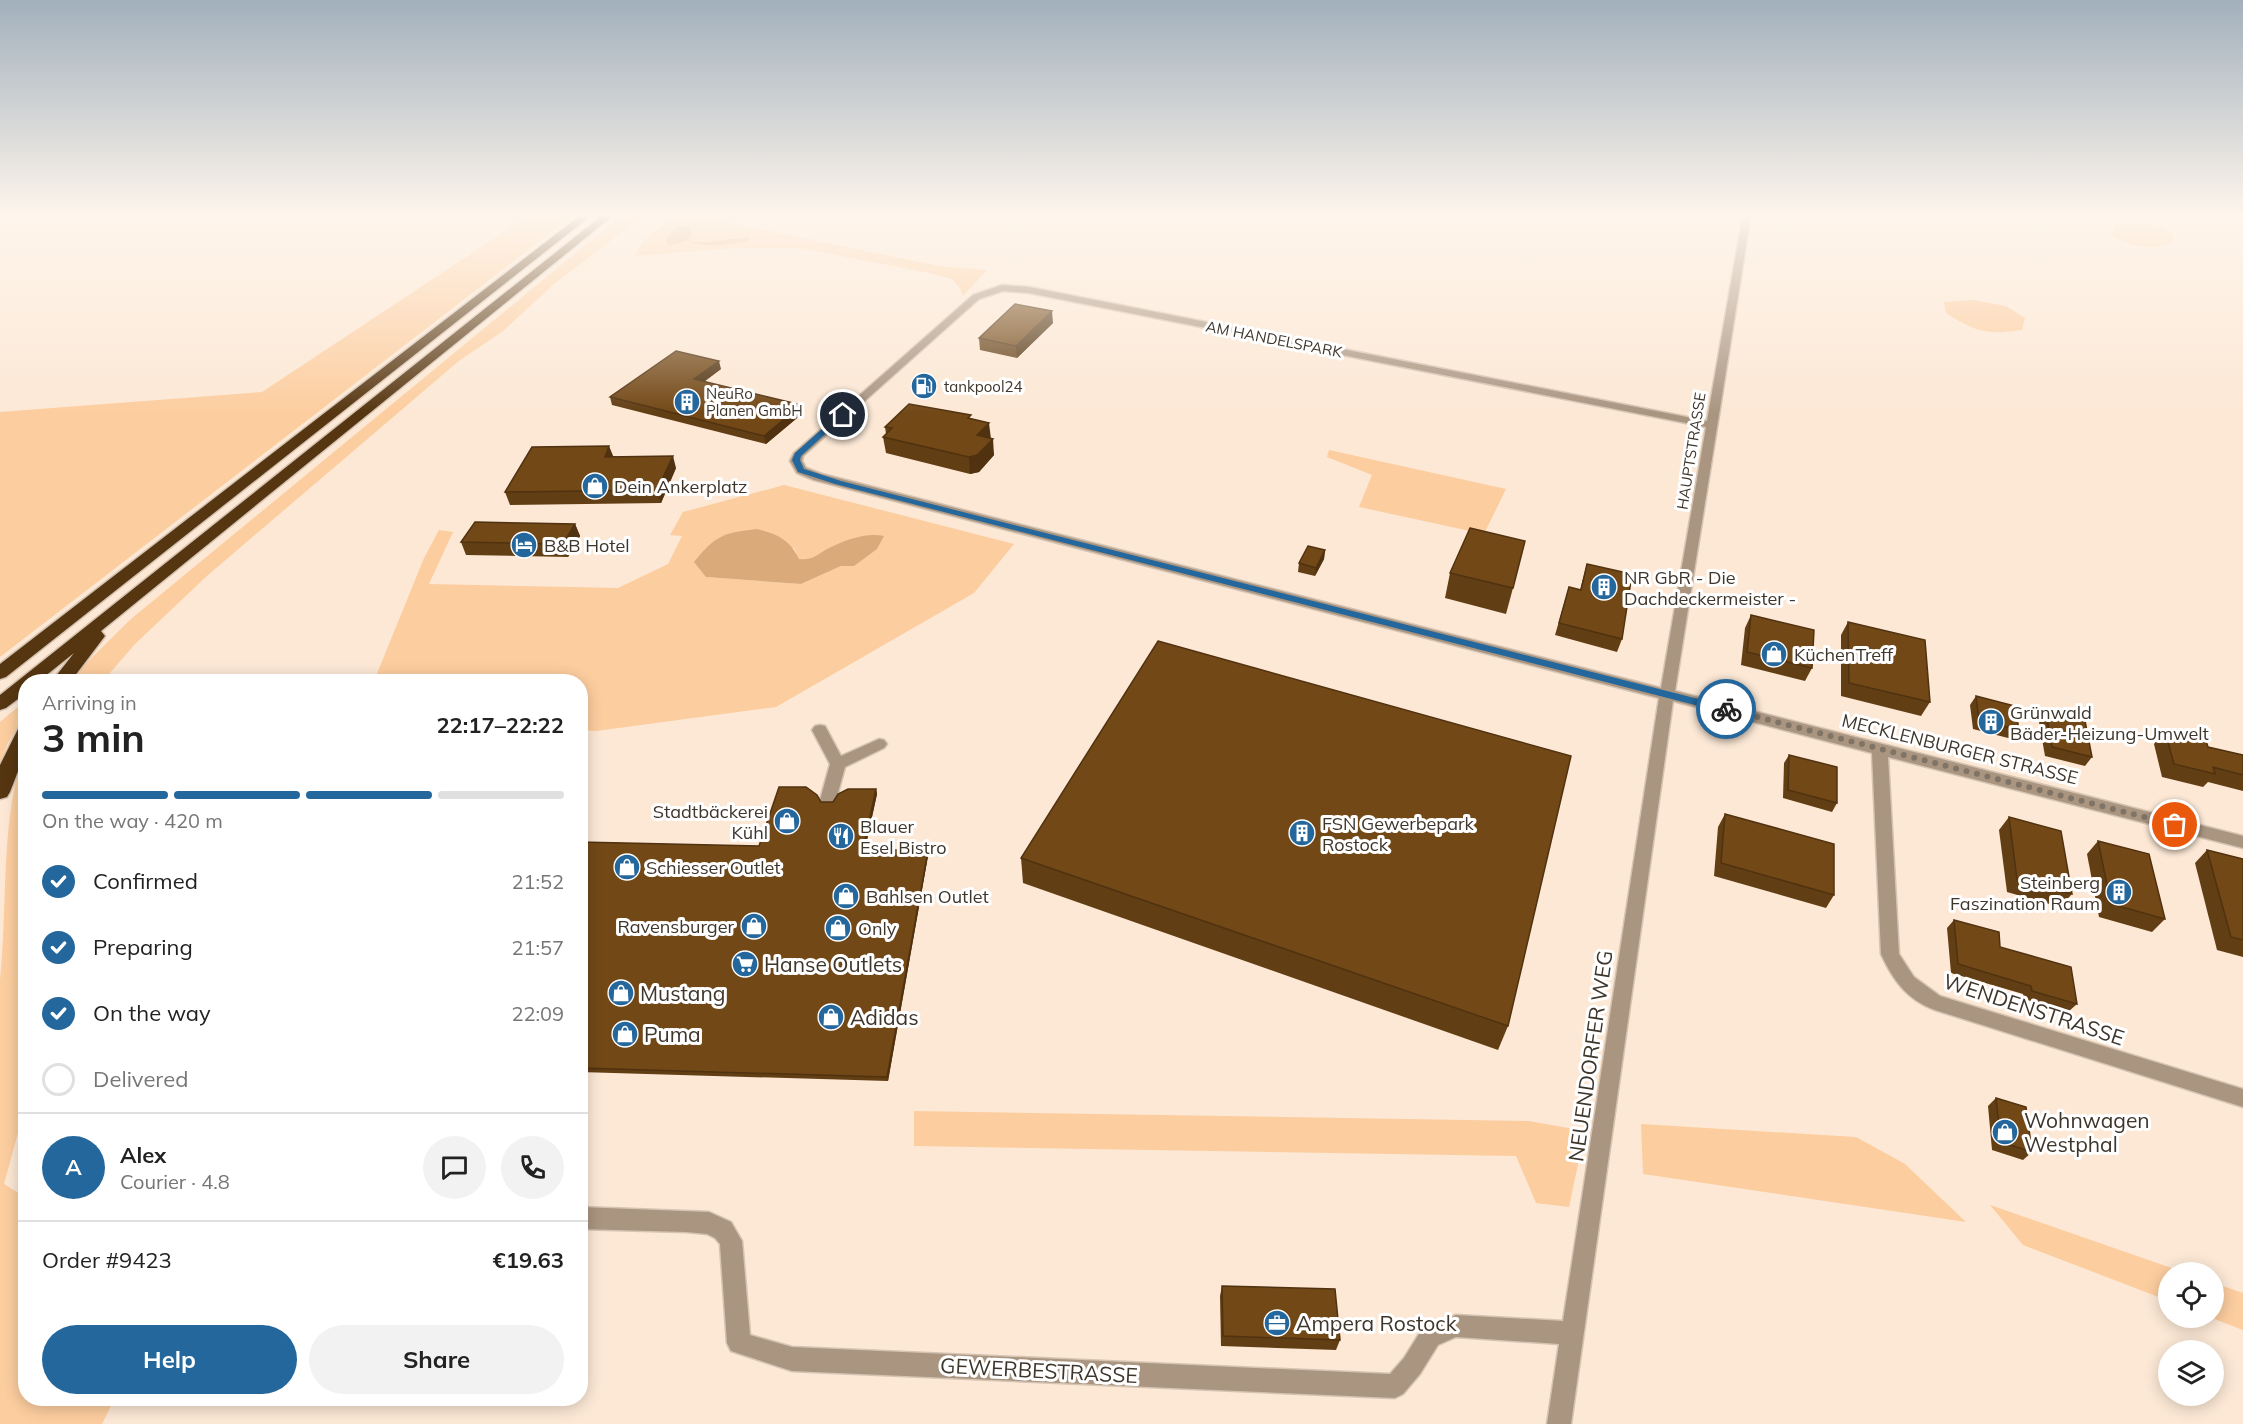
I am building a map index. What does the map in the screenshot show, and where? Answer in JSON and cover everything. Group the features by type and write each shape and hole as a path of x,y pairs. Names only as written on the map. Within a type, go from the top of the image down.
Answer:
{"highway":[{"path":"0,673 503,280"},
{"path":"37,674 527,280"},
{"path":"67,674 119,609"},
{"path":"0,704 18,689"},
{"path":"0,792 4,777 18,747"}],"street":[{"name":"HAUPTSTRASSE","path":"1667,694 1736,280"},
{"name":"AM HANDELSPARK","path":"1667,694 818,477 801,470 796,460 798,455 976,297 1002,288 1029,290 1712,425"},
{"name":"MECKLENBURGER STRASSE","path":"1667,694 2243,842"},
{"name":"NEUENDORFER WEG","path":"1559,1424 1667,694"},
{"path":"820,730 838,764 828,800"},
{"path":"838,764 879,744"},
{"name":"WENDENSTRASSE","path":"1880,749 1890,954 1899,973 1914,992 1935,1002 2243,1098"},
{"name":"GEWERBESTRASSE","path":"588,1218 698,1222 709,1223 723,1230 731,1241 739,1343 792,1359 1395,1386 1413,1366 1430,1337 1455,1326 1573,1333"}],"shaded area":[{"path":"431,280 489,280 0,657 0,412 262,392"},
{"path":"542,280 559,280 502,332 460,360 208,575 135,644 109,674 75,674 131,619"},
{"path":"953,280 977,280 963,296"},
{"path":"1973,300 2006,306 2025,318 2022,330 1990,332 1974,328 1946,313 1944,302"},
{"path":"1329,450 1506,489 1484,534 1359,507 1372,475 1327,457"},
{"path":"784,485 1014,544 974,593 776,707 588,730 588,674 377,674 424,558 439,530 453,532 429,584 618,588 668,564 682,536 670,535 683,512","holes":["794,548 799,560 811,560 829,548 854,566 841,566 801,584 706,577"]},
{"path":"757,529 771,533 787,542 799,559 811,558 835,545 856,538 870,535 884,536 877,549 854,566 841,566 801,584 706,577 694,562 708,546 721,537"},
{"path":"18,707 18,727 0,763 0,722"},
{"path":"18,772 18,1133 4,1184 18,1193 18,1406 111,1406 102,1424 0,1424 0,980 8,832"},
{"path":"914,1111 1529,1121 1585,1131 1569,1207 1536,1203 1516,1156 914,1146"},
{"path":"1641,1124 1856,1137 1905,1164 1966,1222 1643,1174"},
{"path":"1990,1205 2158,1263 2158,1297 2023,1245"},
{"path":"2224,1286 2243,1293 2243,1330 2224,1323"}],"building":[{"path":"1015,304 1052,311 1016,346 979,338"},
{"name":"NeuRo Planen GmbH","path":"676,351 719,361 694,379 801,405 764,436 610,397"},
{"path":"909,404 971,415 968,418 989,423 977,435 993,439 977,455 969,457 883,437 892,428 885,427"},
{"name":"Dein Ankerplatz","path":"609,446 605,457 673,456 657,490 505,492 532,447"},
{"path":"475,522 575,524 563,544 461,542"},
{"path":"1470,528 1525,541 1513,588 1450,573"},
{"path":"1308,546 1325,550 1316,568 1299,563"},
{"path":"1587,564 1632,574 1622,639 1559,623 1569,587 1581,590"},
{"path":"1751,615 1814,630 1812,668 1747,652"},
{"path":"1848,622 1925,640 1930,702 1849,683"},
{"name":"FSN Gewerbepark Rostock","path":"1158,641 1571,756 1508,1026 1021,858"},
{"path":"1976,696 2015,706 2019,730 1979,720"},
{"path":"2046,713 2085,721 2092,757 2052,747"},
{"path":"2165,731 2206,741 2208,747 2243,755 2243,775 2213,767 2215,774 2174,764"},
{"path":"1789,755 1837,767 1837,803 1788,790"},
{"name":"Hanse Outlets","path":"779,787 806,787 817,795 821,802 833,802 838,794 848,789 876,789 863,849 928,851 887,1077 588,1068 588,842 759,846"},
{"path":"1725,814 1834,844 1834,895 1721,863"},
{"path":"2009,817 2061,831 2072,894 2017,879"},
{"path":"2098,841 2149,854 2165,919 2111,904"},
{"path":"2207,850 2243,859 2243,940 2231,937"},
{"path":"1954,920 1999,932 2000,947 2071,967 2077,1004 2032,991 2031,986 1958,964"},
{"path":"1996,1098 2026,1107 2032,1152 2001,1142"},
{"name":"Ampera Rostock","path":"1222,1286 1335,1289 1340,1340 1223,1336"}],"way so far":[{"path":"1726,709 2175,825"}],"place":[{"name":"tankpool24","path":"924,386"},
{"name":"NeuRo Planen GmbH","path":"687,402"},
{"name":"Dein Ankerplatz","path":"595,486"},
{"name":"B&B Hotel","path":"524,545"},
{"name":"NR GbR - Die Dachdeckermeister -","path":"1604,587"},
{"name":"KüchenTreff","path":"1774,654"},
{"name":"Grünwald Bäder-Heizung-Umwelt","path":"1991,722"},
{"name":"Stadtbäckerei Kühl","path":"787,821"},
{"name":"FSN Gewerbepark Rostock","path":"1302,833"},
{"name":"Blauer Esel Bistro","path":"841,836"},
{"name":"Schiesser Outlet","path":"627,867"},
{"name":"Steinberg Faszination Raum","path":"2119,892"},
{"name":"Bahlsen Outlet","path":"846,896"},
{"name":"Ravensburger","path":"754,926"},
{"name":"Only","path":"838,928"},
{"name":"Hanse Outlets","path":"745,964"},
{"name":"Mustang","path":"621,993"},
{"name":"Adidas","path":"831,1017"},
{"name":"Puma","path":"625,1034"},
{"name":"Wohnwagen Westphal","path":"2005,1132"},
{"name":"Ampera Rostock","path":"1277,1323"}],"route":[{"path":"843,415 798,455 796,460 801,470 818,477 1726,709"}]}
